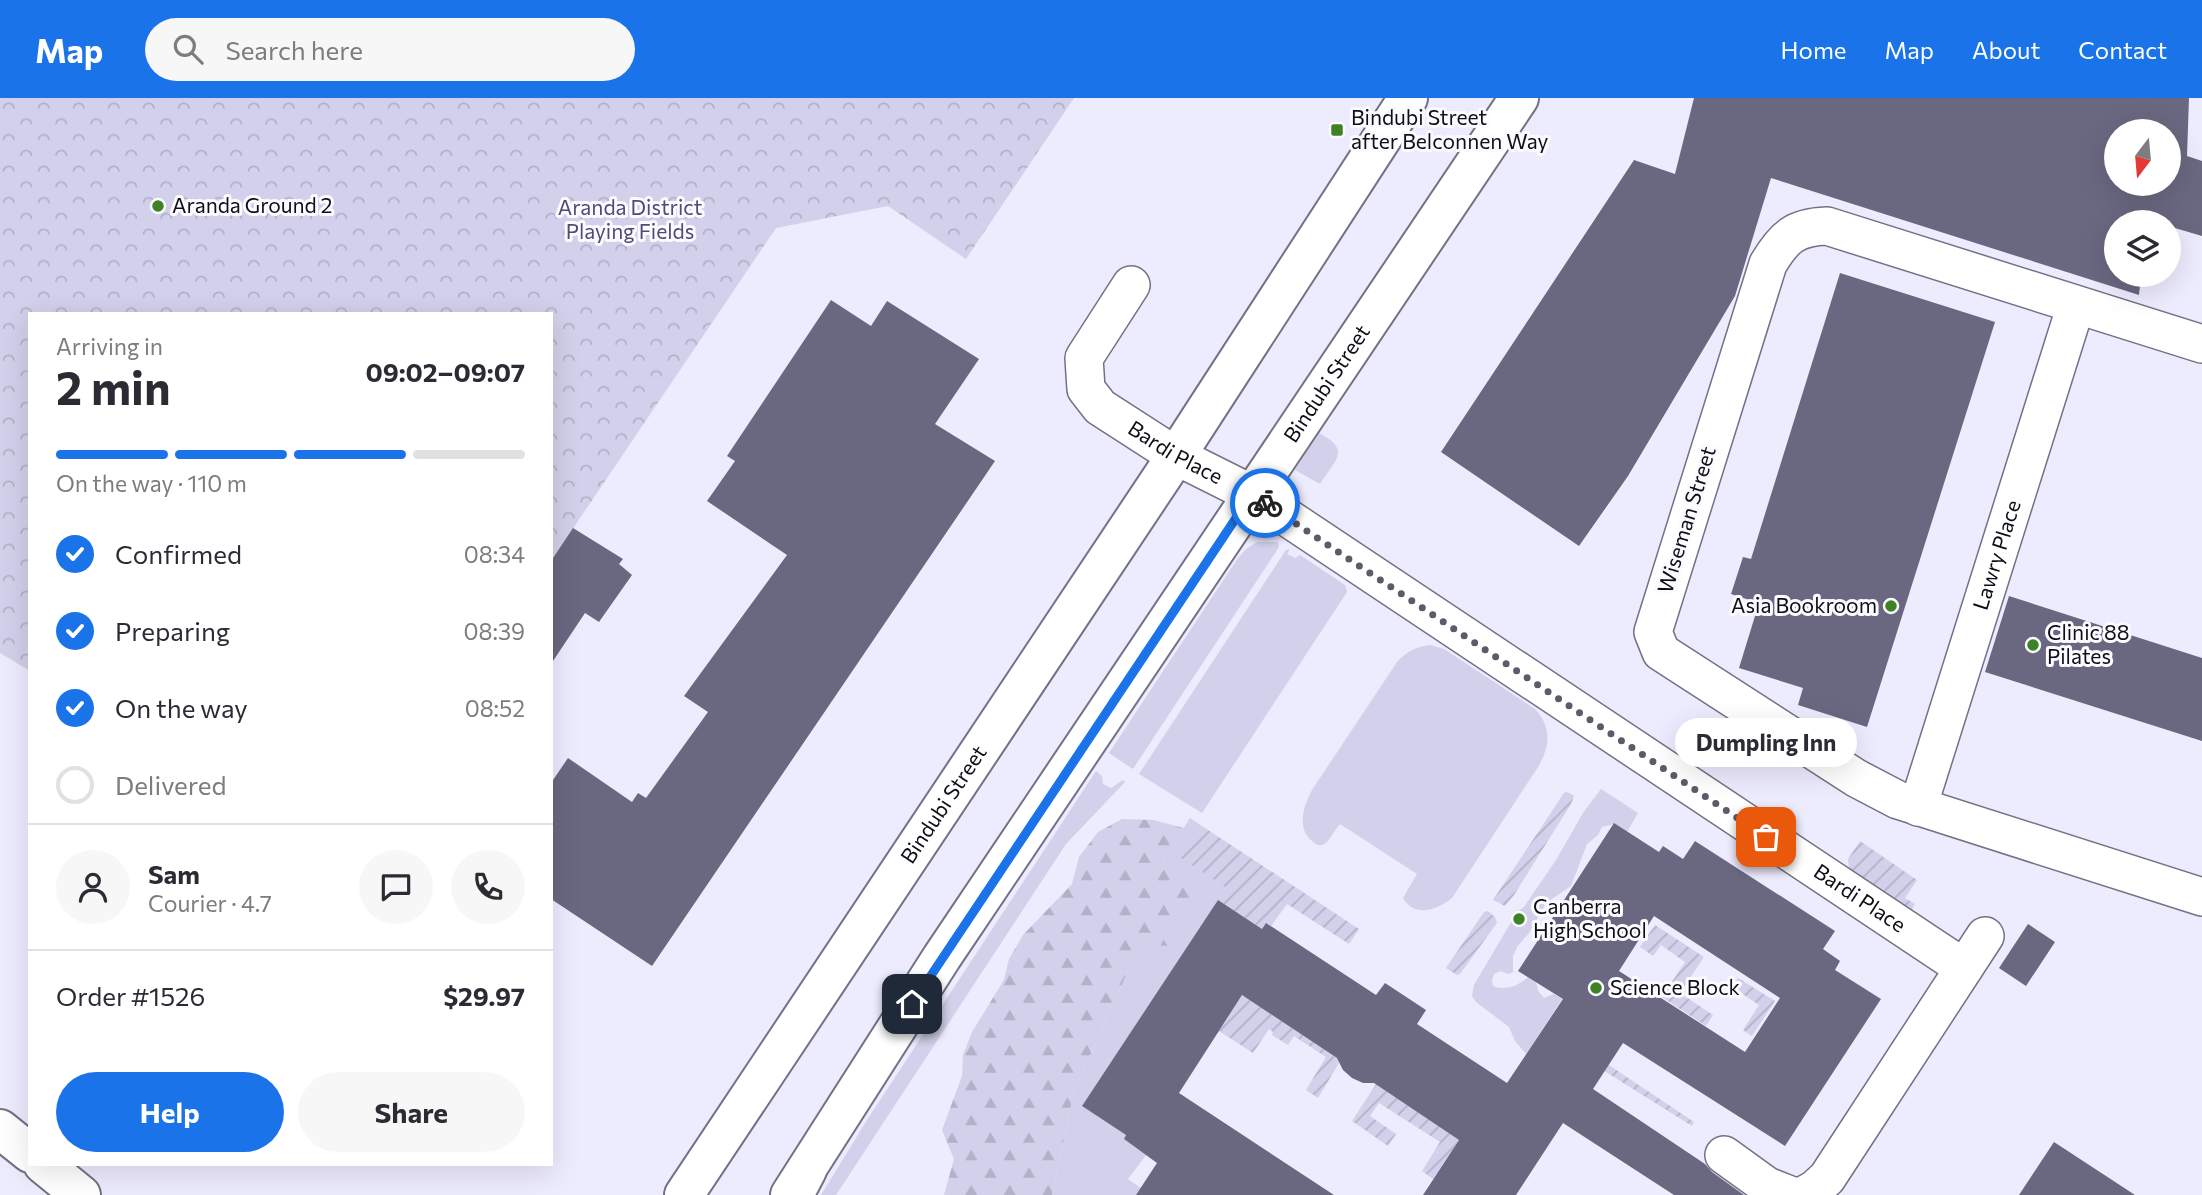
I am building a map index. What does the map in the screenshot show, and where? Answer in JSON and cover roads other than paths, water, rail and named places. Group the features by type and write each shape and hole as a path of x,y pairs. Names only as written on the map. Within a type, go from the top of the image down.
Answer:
{"main road":[{"name":"Bindubi Street","path":"684,1195 1176,456 1408,98"},
{"name":"Bindubi Street","path":"797,1187 942,957 1519,98"},
{"path":"0,1129 28,1151"},
{"path":"45,1166 81,1195"}],"street":[{"name":"Wiseman Street","path":"2202,344 1827,226 1810,226 1793,233 1778,247 1763,277 1653,632 1661,652 1856,778 1898,800 2202,897"},
{"name":"Bardi Place","path":"1131,285 1084,358 1086,389 1100,407 1176,456 1252,494 1964,968"},
{"name":"Lawry Place","path":"1918,807 2076,304"},
{"path":"1804,1195 1827,1178 1985,936"},
{"path":"1724,1155 1767,1186 1790,1195"}],"place":[{"name":"Bindubi Street after Belconnen Way","path":"1337,130"},
{"name":"Aranda Ground 2","path":"158,206"},
{"name":"Asia Bookroom","path":"1891,606"},
{"name":"Clinic 88 Pilates","path":"2033,645"},
{"name":"Dumpling Inn","path":"1766,837"},
{"name":"Canberra High School","path":"1519,919"},
{"name":"Science Block","path":"1596,988"}],"park label":[{"name":"Aranda District Playing Fields","path":"630,220"}]}
